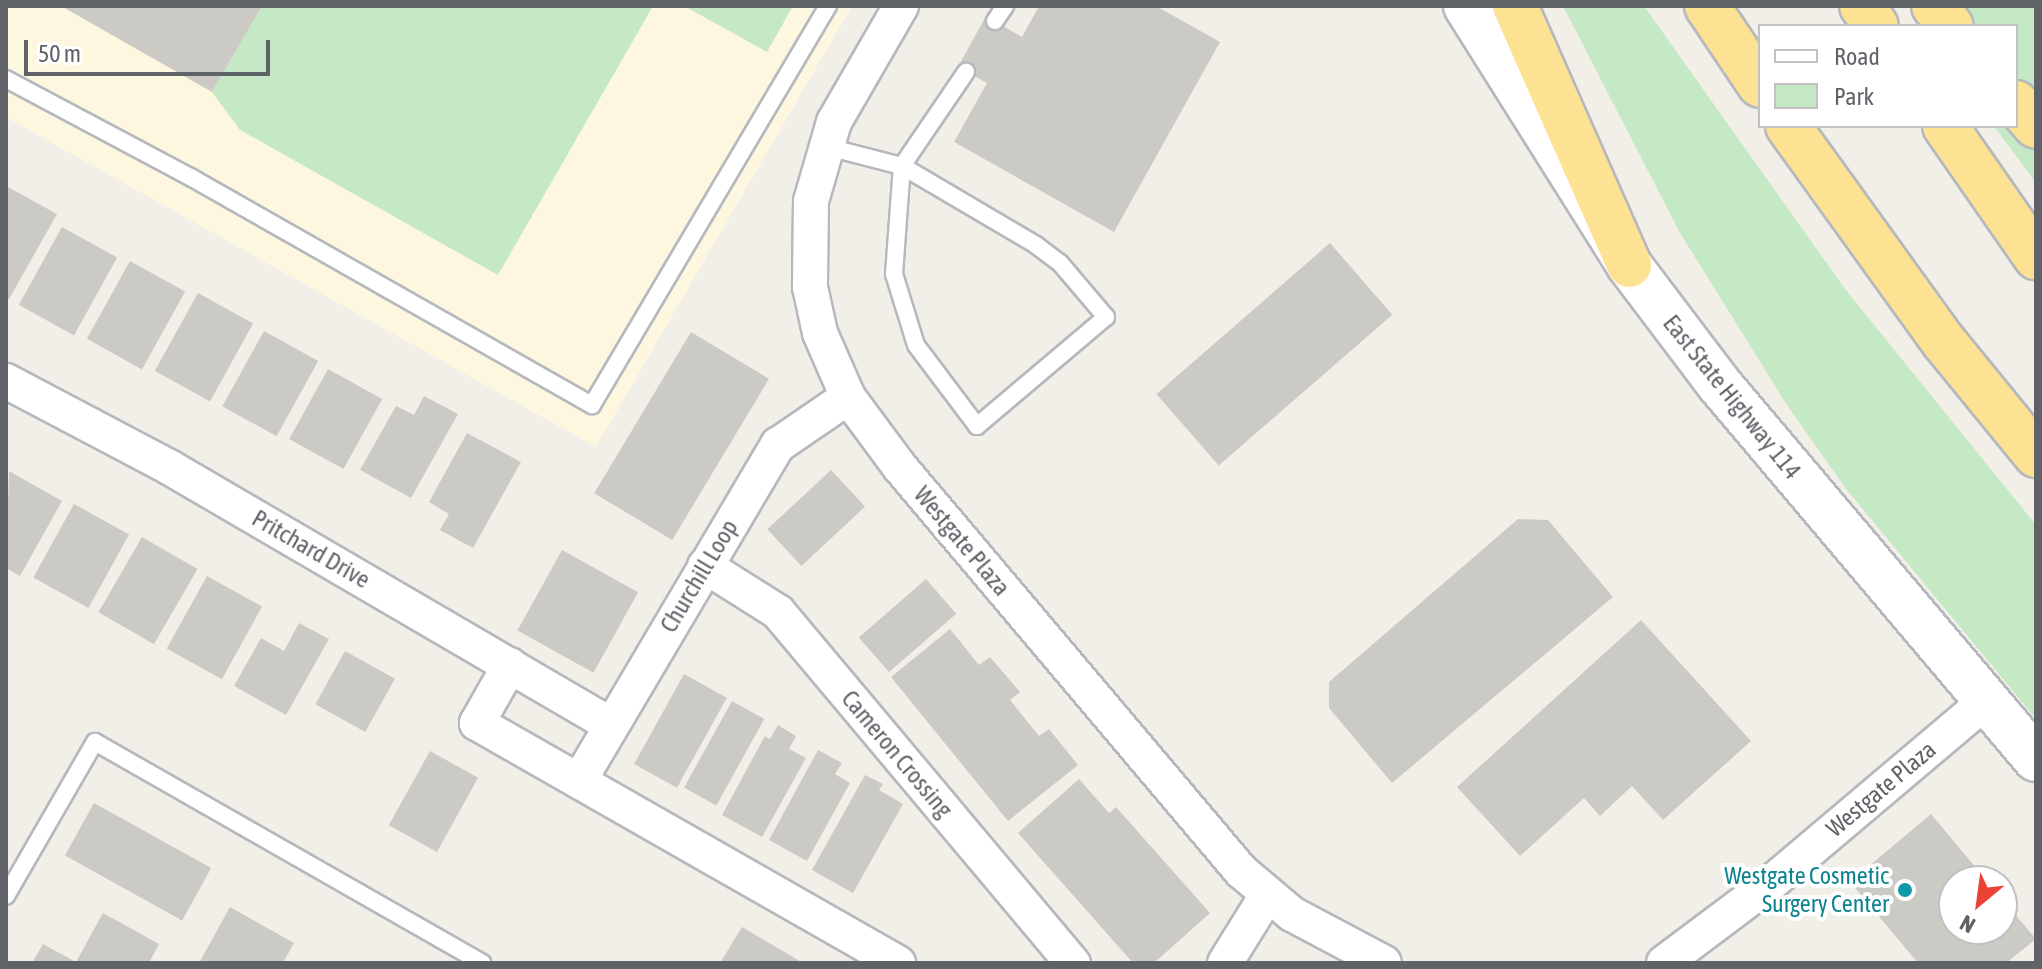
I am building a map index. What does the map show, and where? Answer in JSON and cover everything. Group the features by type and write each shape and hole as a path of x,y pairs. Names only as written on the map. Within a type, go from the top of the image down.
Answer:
{"highway":[{"path":"1515,6 1629,265"},
{"path":"1707,6 1758,82"},
{"path":"1862,6 1875,24"},
{"path":"1934,6 1949,24"},
{"path":"2018,105 2036,126"},
{"path":"1789,128 1935,329 2036,455"},
{"path":"1946,128 2036,257"}],"main road":[{"name":"East State Highway 114","path":"1466,6 1629,265 1719,384 1984,703 2036,759"}],"street":[{"name":"Westgate Plaza","path":"901,6 824,146 811,201 810,287 820,333 848,397 899,466 1212,840 1266,897 1384,963"},
{"name":"Pritchard Drive","path":"6,381 169,467 611,725"},
{"name":"Churchill Loop","path":"579,781 778,445 848,397"},
{"name":"Cameron Crossing","path":"705,566 778,612 1073,963"},
{"path":"510,665 477,723 898,963"},
{"name":"Westgate Plaza","path":"1664,963 1772,882 1984,703"},
{"path":"1225,963 1266,897"}],"lane":[{"path":"6,79 192,178 592,405 828,6"},
{"path":"995,21 1005,6"},
{"path":"824,146 902,166 1036,245 1060,263 1106,317 977,426 934,375 902,311 894,274 893,234 902,166 966,72"},
{"path":"6,896 95,742 482,963"}],"shaded area":[{"path":"6,6 852,6 596,447 6,117"}],"green space":[{"path":"262,6 653,6 498,275 240,130 212,92"},
{"path":"684,6 793,6 767,52"},
{"path":"1563,6 1644,6 1845,289 2036,525 2036,719 1847,490 1787,405 1680,233"},
{"path":"1958,6 2036,6 2036,98 2018,77 2018,24 1972,24"},
{"path":"1995,128 2018,128 2036,147 2036,183"}],"building":[{"path":"61,6 262,6 212,92"},
{"path":"1039,6 1156,6 1220,42 1114,232 954,142 987,83 958,67 986,16 1022,37"},
{"path":"6,186 57,214 9,299 6,298"},
{"path":"62,227 117,258 74,335 19,305"},
{"path":"1330,243 1392,315 1219,466 1156,394"},
{"path":"130,261 185,292 142,369 87,339"},
{"path":"198,293 253,324 210,401 155,371"},
{"path":"264,331 318,361 277,436 222,406"},
{"path":"691,332 769,379 672,540 594,493"},
{"path":"328,369 382,399 343,469 289,439"},
{"path":"424,396 458,414 411,498 360,470 396,406 414,415"},
{"path":"467,433 521,462 473,548 440,530 449,514 429,502"},
{"path":"831,470 865,507 801,566 767,529"},
{"path":"9,471 62,501 20,576 6,568"},
{"path":"74,504 129,535 88,608 33,577"},
{"path":"1518,519 1548,520 1613,597 1392,783 1329,708 1329,682"},
{"path":"142,537 197,569 154,644 99,612"},
{"path":"562,550 638,592 593,673 517,630"},
{"path":"207,576 262,607 222,679 167,649"},
{"path":"926,579 956,614 889,672 859,637"},
{"path":"1641,620 1751,741 1663,820 1632,786 1600,816 1584,798 1520,856 1457,787"},
{"path":"299,623 329,639 286,715 234,686 261,638 284,651"},
{"path":"950,629 979,665 990,657 1020,692 1010,700 1039,736 1049,729 1078,765 1008,821 891,677"},
{"path":"345,651 395,679 365,732 315,704"},
{"path":"684,674 727,698 677,788 634,764"},
{"path":"732,701 764,719 716,806 684,788"},
{"path":"778,725 796,736 789,749 806,758 762,837 722,815 765,736 770,739"},
{"path":"818,750 842,763 835,774 850,783 807,861 769,840"},
{"path":"430,751 478,778 437,852 389,825"},
{"path":"865,775 883,784 879,790 903,804 853,893 812,870"},
{"path":"1079,779 1109,813 1116,807 1210,913 1154,963 1133,963 1018,833"},
{"path":"94,803 211,868 182,920 65,855"},
{"name":"Westgate Cosmetic Surgery Center","path":"1931,814 1974,865 1938,865 1938,945 2018,945 2018,918 2036,939 2006,963 1918,963 1850,882"},
{"path":"230,907 294,943 283,963 199,963"},
{"path":"103,913 159,944 149,963 32,963 43,944 76,962"},
{"path":"742,927 803,963 720,963"}],"place":[{"name":"Westgate Cosmetic Surgery Center","path":"1905,890"}]}
